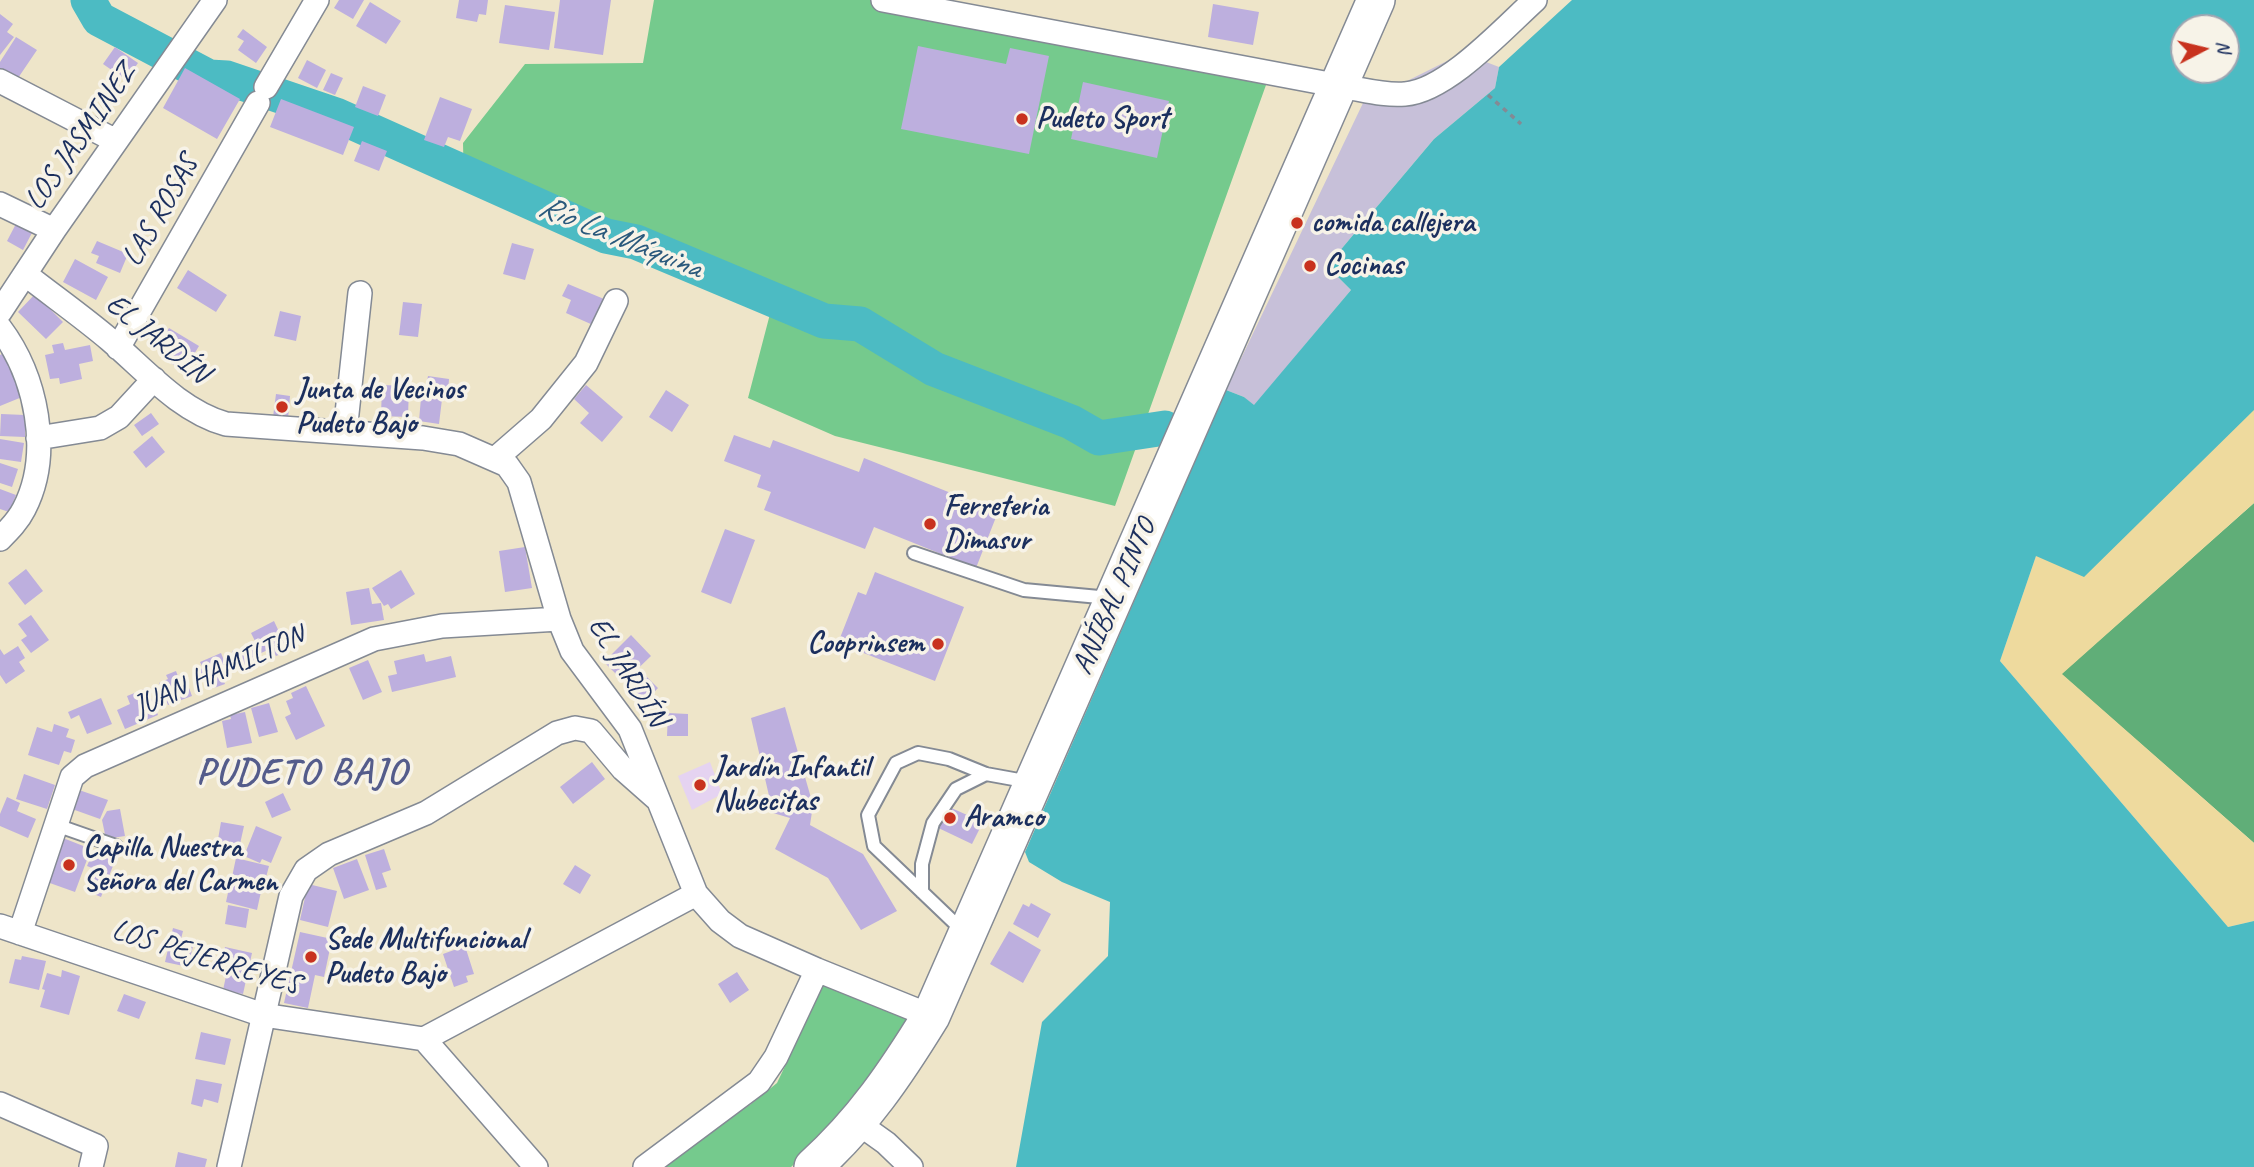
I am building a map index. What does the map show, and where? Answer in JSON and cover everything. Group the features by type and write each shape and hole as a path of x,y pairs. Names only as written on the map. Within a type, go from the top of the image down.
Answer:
{"main road":[{"name":"ANÍBAL PINTO","path":"813,1167 858,1123 895,1075 931,1016 1376,0"}],"street":[{"name":"LOS JASMINEZ","path":"0,312 215,0"},
{"name":"LAS ROSAS","path":"118,348 317,0"},
{"path":"883,0 1340,86 1401,94 1440,83 1535,0"},
{"path":"0,81 116,141"},
{"path":"0,204 54,230"},
{"name":"EL JARDÍN","path":"25,274 190,409 206,418 226,424 423,438 459,444 507,466 519,482 559,619 572,651 630,729 696,894 720,921 740,936 931,1016"},
{"path":"345,432 360,293"},
{"path":"495,459 541,419 586,363 616,301"},
{"path":"0,328 19,358 27,378 36,412 38,438 36,476 31,495 15,524 0,539"},
{"path":"38,438 100,428 119,417 154,379"},
{"name":"JUAN HAMILTON","path":"10,930 56,824 72,777 85,766 374,639 442,626 559,619"},
{"path":"229,1167 291,896 306,870 329,853 426,813 557,733 575,728 591,731 623,769 660,803"},
{"path":"536,1167 424,1039 696,894"},
{"name":"LOS PEJERREYES","path":"10,930 262,1014 424,1039"},
{"path":"645,1167 759,1082 776,1057 817,970"},
{"path":"0,1104 94,1157"},
{"path":"858,1123 886,1143 911,1167"}],"lane":[{"path":"914,552 1024,590 1115,598"},
{"path":"967,935 874,846 867,815 896,763 918,753 949,759 986,774 1034,783"},
{"path":"922,892 922,864 933,823 956,789 986,774"},
{"path":"56,824 116,846"}],"path":[{"path":"1488,95 1521,124"}],"shaded area":[{"path":"1463,53 1499,67 1495,88 1434,139 1327,266 1351,290 1254,406 1244,397 1226,390 1363,103"},
{"name":"Jardín Infantil Nubecitas","path":"710,762 722,794 692,810 678,776"}],"green space":[{"path":"654,0 914,0 1196,57 1266,85 1115,506 835,436 748,398 770,314 464,189 463,143 525,64 643,63"},
{"path":"2254,503 2254,843 2061,674"},
{"path":"819,983 915,1020 834,1128 791,1167 656,1167 751,1104 777,1083 797,1041"}],"sand":[{"path":"2254,408 2254,503 2062,674 2254,843 2254,921 2228,927 2000,661 2036,556"}],"water":[{"path":"1572,0 2254,0 2254,410 2084,577 2036,556 2000,661 2228,927 2254,921 2254,1167 1016,1167 1042,1022 1108,956 1110,902 1062,882 1029,862 1025,852 1226,390 1244,397 1254,405 1351,290 1327,266 1434,139 1495,88 1499,67"}],"building":[{"path":"339,0 364,0 353,19 334,8"},
{"path":"459,0 488,0 486,15 479,14 477,22 456,18"},
{"path":"560,0 611,0 603,55 554,48"},
{"path":"370,2 401,21 386,44 356,26"},
{"path":"1213,4 1259,12 1253,45 1208,37"},
{"path":"505,5 555,12 549,50 499,43"},
{"path":"0,14 13,24 7,32 14,37 0,55"},
{"path":"243,29 267,47 256,63 238,50 244,41 237,37"},
{"path":"16,37 37,50 16,81 0,71 0,62"},
{"path":"918,46 1006,64 1010,48 1049,56 1029,154 901,129"},
{"path":"115,47 138,63 126,80 103,64"},
{"path":"307,60 326,70 317,88 298,78"},
{"path":"185,68 240,99 217,139 163,108"},
{"path":"331,73 343,78 335,95 323,90"},
{"path":"1083,82 1169,101 1157,158 1071,139"},
{"path":"363,86 386,95 378,116 355,107"},
{"path":"440,97 472,109 460,141 448,137 444,147 424,140"},
{"path":"281,99 354,127 343,155 270,127"},
{"path":"362,141 387,151 379,171 354,161"},
{"path":"18,220 34,229 23,250 7,241"},
{"path":"97,241 128,254 120,273 96,263 99,256 91,253"},
{"path":"512,243 534,249 525,280 503,274"},
{"path":"75,259 108,277 96,300 63,282"},
{"path":"188,270 227,295 216,312 177,288"},
{"path":"568,284 604,299 593,325 566,313 571,300 562,296"},
{"path":"35,294 63,322 46,339 18,312"},
{"path":"403,302 422,304 418,337 399,335"},
{"path":"280,311 301,316 296,341 274,336"},
{"path":"169,328 199,346 184,371 162,358 169,348 160,343"},
{"path":"63,343 65,350 90,345 93,361 79,364 82,379 60,384 59,378 50,379 45,355 54,353 52,345"},
{"path":"4,353 22,397 0,406 0,355"},
{"path":"428,376 449,379 448,392 443,391 439,424 419,421 422,386 426,386"},
{"path":"382,385 409,386 408,417 381,416"},
{"path":"586,385 623,417 602,442 580,423 589,413 574,399"},
{"path":"666,390 689,405 672,432 649,417"},
{"name":"Junta de Vecinos Pudeto Bajo","path":"276,394 290,396 288,419 273,417"},
{"path":"151,413 159,424 142,436 134,425"},
{"path":"1,414 25,415 25,437 0,436"},
{"path":"734,435 770,448 773,440 859,472 864,458 998,512 976,568 874,527 865,549 764,510 771,492 757,487 761,475 724,461"},
{"path":"152,436 165,452 146,468 133,452"},
{"path":"0,439 24,443 21,462 0,459"},
{"path":"0,463 18,469 12,487 0,483"},
{"path":"0,489 16,495 9,512 0,509"},
{"path":"725,529 755,540 731,604 701,592"},
{"path":"525,547 532,588 505,592 499,551"},
{"path":"26,569 43,591 25,605 8,583"},
{"path":"401,570 415,594 391,609 388,604 384,606 372,588"},
{"path":"875,572 964,607 935,681 838,643 858,592 866,595"},
{"path":"369,588 372,604 381,603 384,620 351,625 346,592"},
{"path":"31,615 49,640 31,653 21,640 27,636 18,624"},
{"path":"274,621 288,651 276,656 272,648 261,653 251,633"},
{"path":"631,635 651,656 624,682 604,662"},
{"path":"18,646 25,658 19,662 25,671 6,684 0,675 0,649 4,655"},
{"path":"253,647 256,666 229,670 227,659 233,658 232,651"},
{"path":"221,653 229,673 222,676 225,684 214,688 210,677 200,681 196,671 203,668 200,662"},
{"path":"424,654 426,662 451,656 456,677 392,692 388,676 397,674 394,661"},
{"path":"368,660 382,692 363,700 349,668"},
{"path":"176,671 179,679 185,677 192,696 168,705 159,683 168,679 166,675"},
{"path":"645,675 658,688 643,704 630,690"},
{"path":"306,686 325,726 296,740 285,717 291,714 286,701 293,698 291,693"},
{"path":"147,688 158,715 125,729 117,710 130,704 127,696"},
{"path":"101,698 112,724 87,734 79,715 71,719 68,712"},
{"path":"269,703 278,732 259,737 251,708"},
{"path":"785,707 813,805 810,825 863,854 897,911 861,930 828,878 775,849 790,818 773,813 751,718"},
{"path":"245,712 252,743 227,748 222,721 231,719 230,715"},
{"path":"668,713 688,714 688,736 667,736"},
{"path":"54,724 69,729 66,737 75,740 71,753 64,751 59,765 28,755 37,727 52,732"},
{"path":"592,762 605,779 573,804 560,787"},
{"path":"24,774 55,785 47,809 16,799"},
{"path":"79,790 108,800 100,819 72,809"},
{"path":"283,793 291,810 272,818 265,802"},
{"path":"7,797 20,803 17,811 36,819 28,838 0,826 0,814"},
{"path":"940,803 983,822 972,844 930,824"},
{"path":"120,809 125,836 106,839 102,820 107,811"},
{"path":"221,822 244,826 240,844 244,845 242,856 216,851"},
{"path":"256,826 282,837 271,863 262,859 260,863 244,856"},
{"name":"Capilla Nuestra Señora del Carmen","path":"63,838 91,849 75,892 47,882"},
{"path":"384,849 391,870 382,873 387,887 376,890 365,855"},
{"path":"98,852 116,858 101,897 84,890 92,868 87,866 92,854 96,856"},
{"path":"236,858 269,866 264,885 232,877"},
{"path":"357,859 369,890 344,899 333,868"},
{"path":"575,865 591,875 580,894 563,884"},
{"path":"231,879 262,887 257,910 226,902"},
{"path":"308,884 337,891 328,927 300,920"},
{"path":"1031,903 1051,914 1038,938 1013,924 1023,904 1029,907"},
{"path":"228,905 249,909 246,928 225,924"},
{"path":"173,928 183,931 181,939 194,942 188,967 165,962"},
{"path":"1009,931 1041,950 1023,983 990,964"},
{"name":"Sede Multifuncional Pudeto Bajo","path":"300,932 332,939 324,977 315,975 308,1008 284,1003"},
{"path":"465,946 474,974 466,976 468,982 454,987 443,954"},
{"path":"225,947 252,953 243,994 223,990 230,958 223,956"},
{"path":"22,956 46,961 39,990 9,983 15,959 21,960"},
{"path":"62,970 80,976 69,1015 40,1007 47,973 61,977"},
{"path":"737,972 749,990 730,1003 718,984"},
{"path":"124,994 146,1002 139,1019 117,1011"},
{"path":"201,1032 231,1039 225,1065 195,1059"},
{"path":"196,1079 222,1084 218,1103 204,1099 202,1107 191,1104"},
{"path":"178,1152 207,1159 205,1167 175,1167"}],"waterway":[{"name":"Río La Máquina","path":"88,0 99,19 209,77 227,78 336,115 606,236 636,242 824,321 860,324 934,369 1071,422 1099,438 1165,428"}],"place":[{"name":"Pudeto Sport","path":"1022,119"},
{"name":"comida callejera","path":"1297,223"},
{"name":"Cocinas","path":"1310,266"},
{"name":"Junta de Vecinos Pudeto Bajo","path":"282,407"},
{"name":"Ferreteria Dimasur","path":"930,524"},
{"name":"Cooprinsem","path":"938,644"},
{"name":"Jardín Infantil Nubecitas","path":"700,785"},
{"name":"Aramco","path":"950,818"},
{"name":"Capilla Nuestra Señora del Carmen","path":"69,865"},
{"name":"Sede Multifuncional Pudeto Bajo","path":"311,957"}],"district":[{"name":"PUDETO BAJO","path":"302,773"}]}
